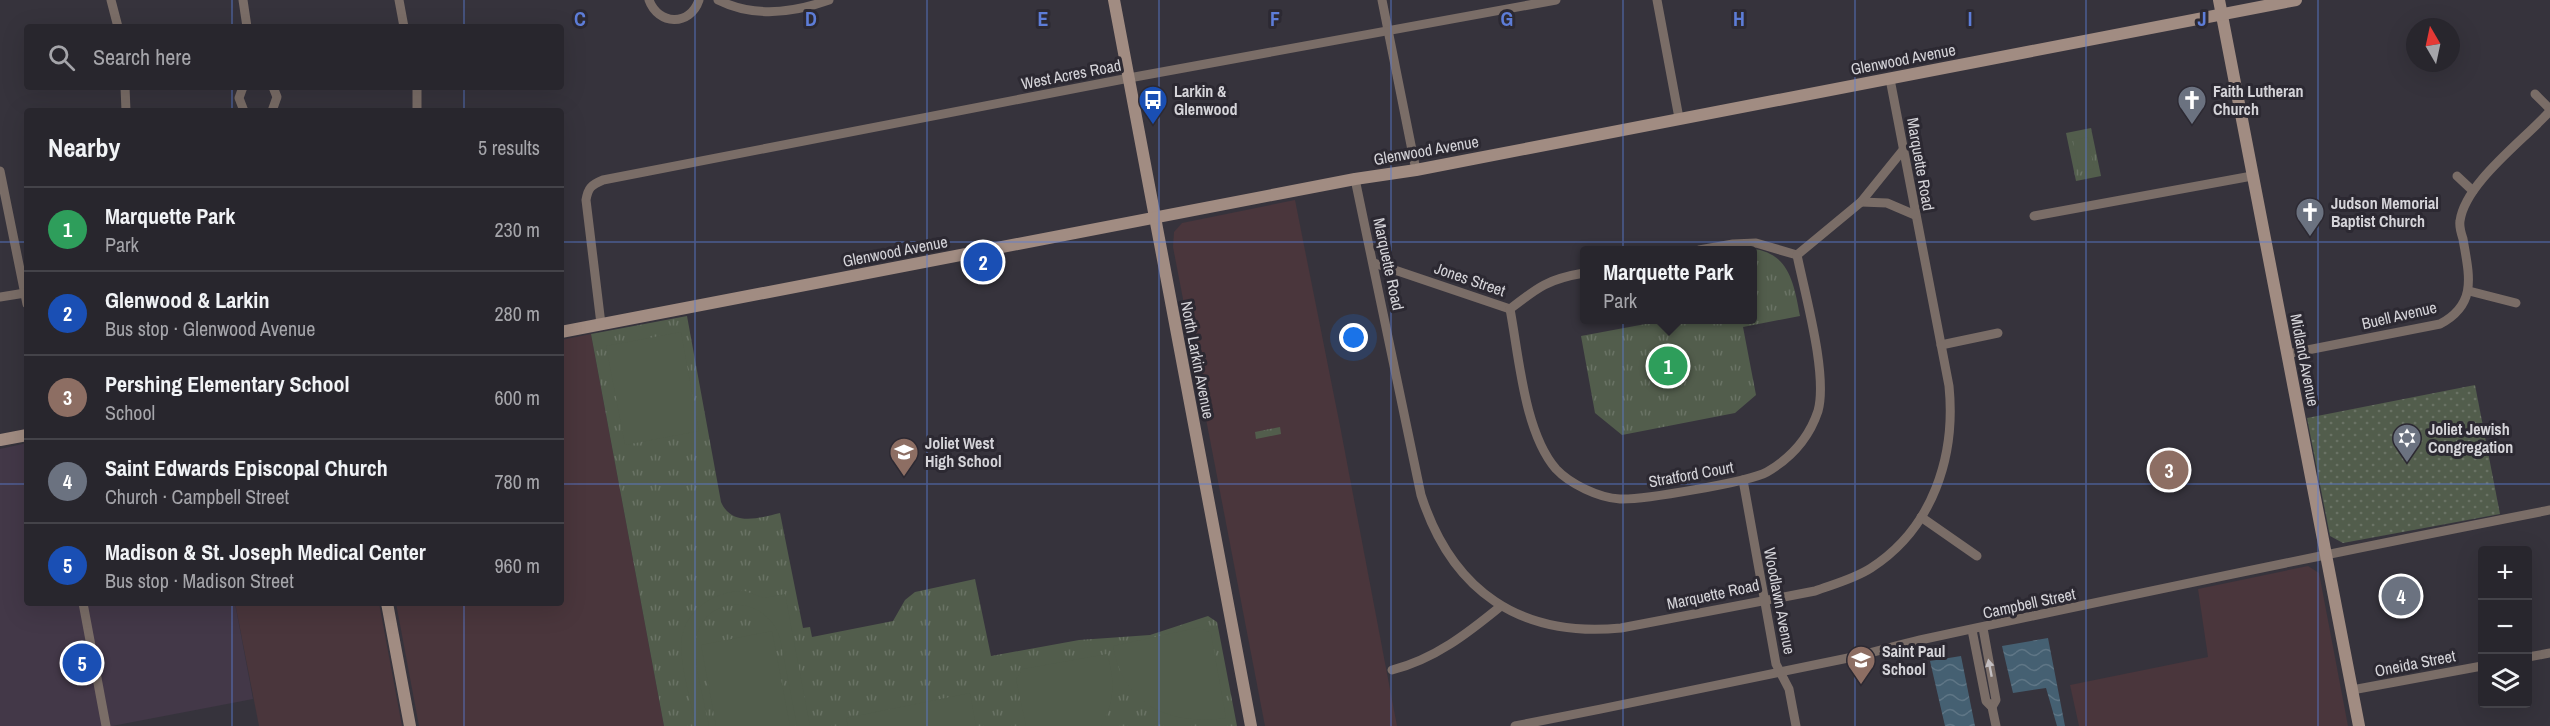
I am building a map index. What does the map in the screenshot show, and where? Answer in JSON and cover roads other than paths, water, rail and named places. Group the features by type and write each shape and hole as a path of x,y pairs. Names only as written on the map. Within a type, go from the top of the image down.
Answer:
{"street":[{"path":"111,0 117,24"},
{"path":"243,0 247,24"},
{"path":"399,0 403,24"},
{"path":"649,0 653,11 663,18 676,20 688,16 699,0"},
{"path":"718,0 746,10 788,11 829,0"},
{"name":"North Larkin Avenue","path":"1114,0 1251,726"},
{"path":"1382,0 1416,170"},
{"name":"West Acres Road","path":"601,324 586,200 592,184 603,180 1129,78 1556,0"},
{"path":"1657,0 1679,117"},
{"name":"Midland Avenue","path":"2219,0 2359,726"},
{"name":"Glenwood Avenue","path":"564,331 2296,0"},
{"name":"Marquette Road","path":"1355,179 1421,495 1430,524 1443,548 1463,575 1483,594 1501,606 1534,621 1591,631 1622,628 1815,591 1844,581 1870,568 1892,552 1921,517 1934,496 1943,472 1949,444 1952,416 1949,386 1890,79"},
{"path":"124,90 126,108"},
{"path":"242,90 239,98 243,108"},
{"path":"273,108 277,97 274,90"},
{"path":"417,90 417,108"},
{"path":"2517,303 2469,291 2470,278 2459,223 2466,200 2473,191 2550,110 2535,94"},
{"path":"1722,246 1756,243 1797,255 1861,202 1903,150"},
{"path":"0,171 24,288"},
{"path":"2034,216 2252,176"},
{"path":"2457,176 2473,191"},
{"path":"1861,202 1887,203 1915,215"},
{"name":"Stratford Court","path":"1510,309 1531,423 1547,457 1556,470 1575,484 1599,495 1619,500 1644,498 1743,480 1764,474 1799,447 1818,409 1821,388 1819,365 1797,255"},
{"name":"Jones Street","path":"1374,262 1510,309 1539,286 1558,278 1580,274"},
{"name":"Buell Avenue","path":"2287,354 2440,324 2460,310 2469,291"},
{"path":"0,297 24,293"},
{"path":"1941,345 1998,333"},
{"path":"0,441 24,436"},
{"name":"Woodlawn Avenue","path":"1743,480 1776,664 1789,689 1796,726"},
{"name":"Campbell Street","path":"1515,726 1675,695 1723,682 1780,672 2325,554 2550,510"},
{"path":"1921,517 1977,556"},
{"path":"84,606 106,726"},
{"path":"388,606 410,726"},
{"path":"1392,670 1415,664 1434,655 1501,606"},
{"path":"1983,628 1996,700 1992,706"},
{"path":"1972,630 1986,701 1992,706 1996,726"},
{"path":"2532,656 2550,653"},
{"name":"Oneida Street","path":"2352,690 2478,667"}],"water":[{"path":"2048,638 2065,726 2057,726 2046,688 2013,693 2002,646"},
{"path":"1961,656 1975,726 1945,726 1930,661"}],"place":[{"name":"Larkin & Glenwood","path":"1153,126"},
{"name":"Faith Lutheran Church","path":"2192,126"},
{"name":"Judson Memorial Baptist Church","path":"2310,238"},
{"name":"Glenwood & Larkin","path":"983,262"},
{"name":"Marquette Park","path":"1668,366"},
{"name":"Joliet Jewish Congregation","path":"2407,464"},
{"name":"Pershing Elementary School","path":"2169,470"},
{"name":"Joliet West High School","path":"904,478"},
{"name":"Saint Edwards Episcopal Church","path":"2401,596"},
{"name":"Madison & St. Joseph Medical Center","path":"82,663"},
{"name":"Saint Paul School","path":"1861,686"}]}
